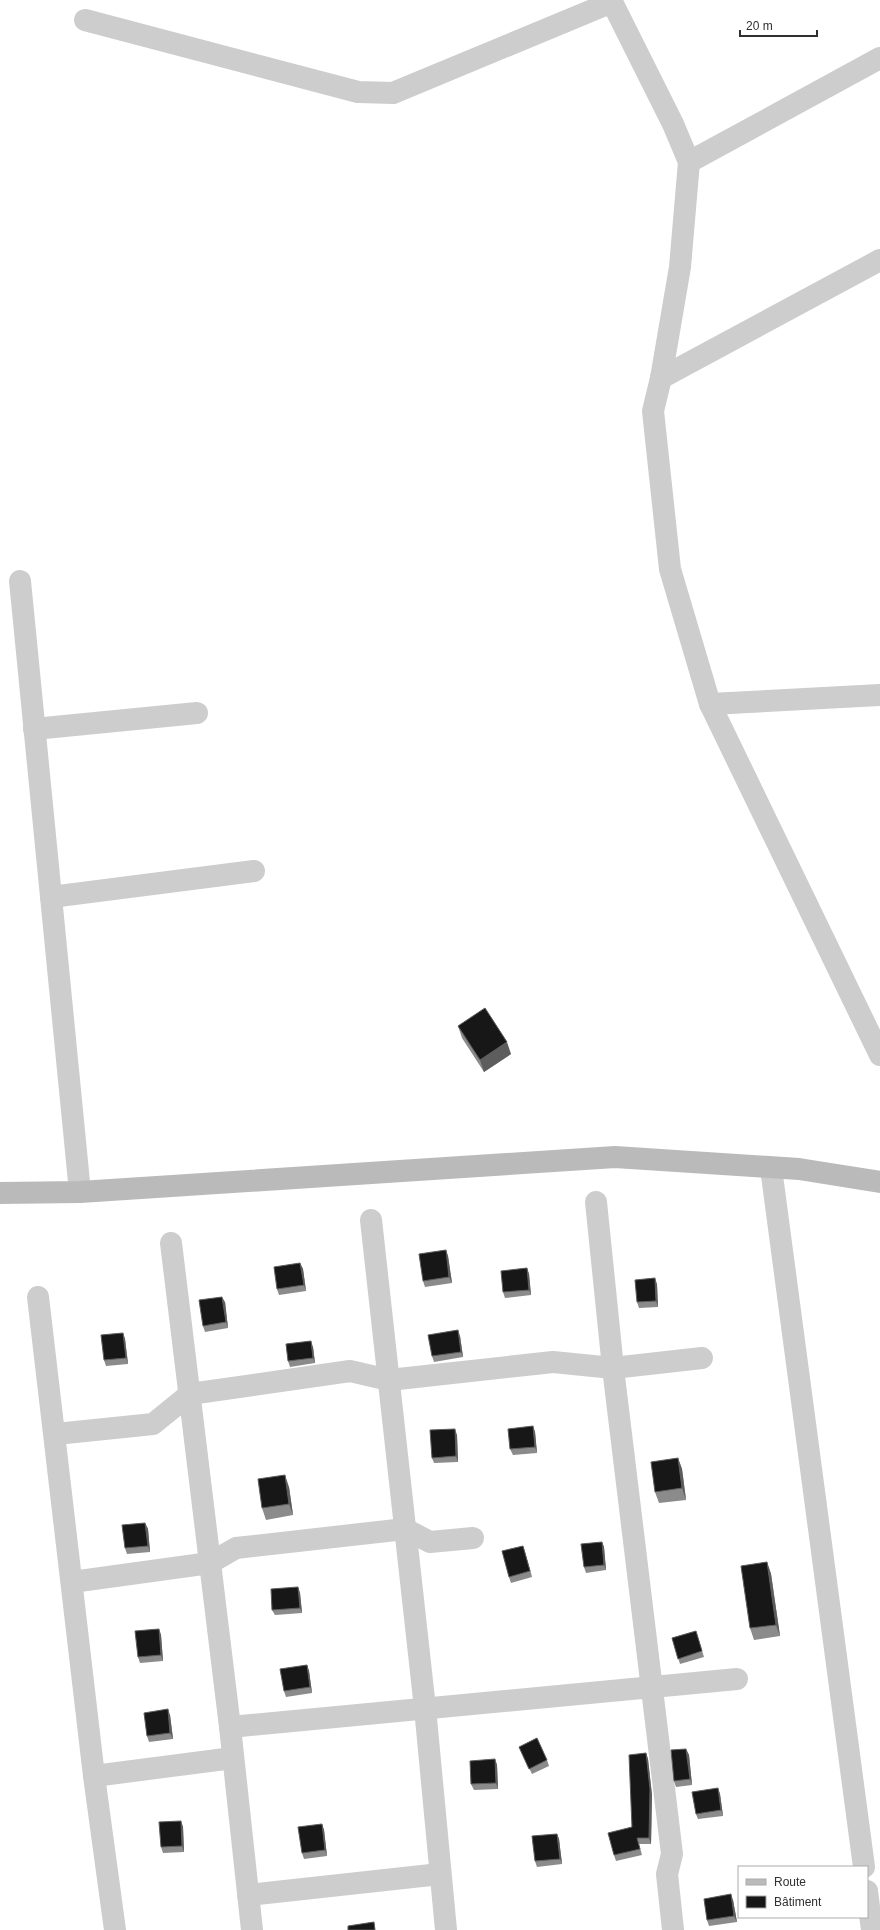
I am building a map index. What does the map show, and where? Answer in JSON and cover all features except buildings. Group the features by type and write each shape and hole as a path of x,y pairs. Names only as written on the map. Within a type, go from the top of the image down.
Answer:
{"main road":[{"path":"0,1193 80,1192 616,1157 799,1169 880,1182"},
{"path":"799,1169 880,1194"}],"street":[{"path":"85,20 358,92 392,93 612,1 673,124 689,162 680,268 661,378 652,411 670,569 710,704 880,1055"},
{"path":"689,162 880,58"},
{"path":"661,378 880,260"},
{"path":"20,581 80,1192"},
{"path":"710,704 880,695"},
{"path":"34,729 197,713"},
{"path":"51,897 254,871"},
{"path":"771,1168 864,1866"},
{"path":"596,1202 613,1368 672,1854 667,1874 673,1930"},
{"path":"371,1220 425,1708 446,1930"},
{"path":"171,1244 230,1727 252,1930"},
{"path":"38,1297 56,1434 94,1776 115,1930"},
{"path":"56,1434 153,1424 190,1394 350,1371 389,1380 553,1362 613,1368 702,1358"},
{"path":"72,1582 210,1563 236,1548 405,1529 430,1542 473,1538"},
{"path":"230,1727 737,1679"},
{"path":"94,1776 233,1758"},
{"path":"248,1895 440,1874"},
{"path":"868,1899 872,1930"}]}
